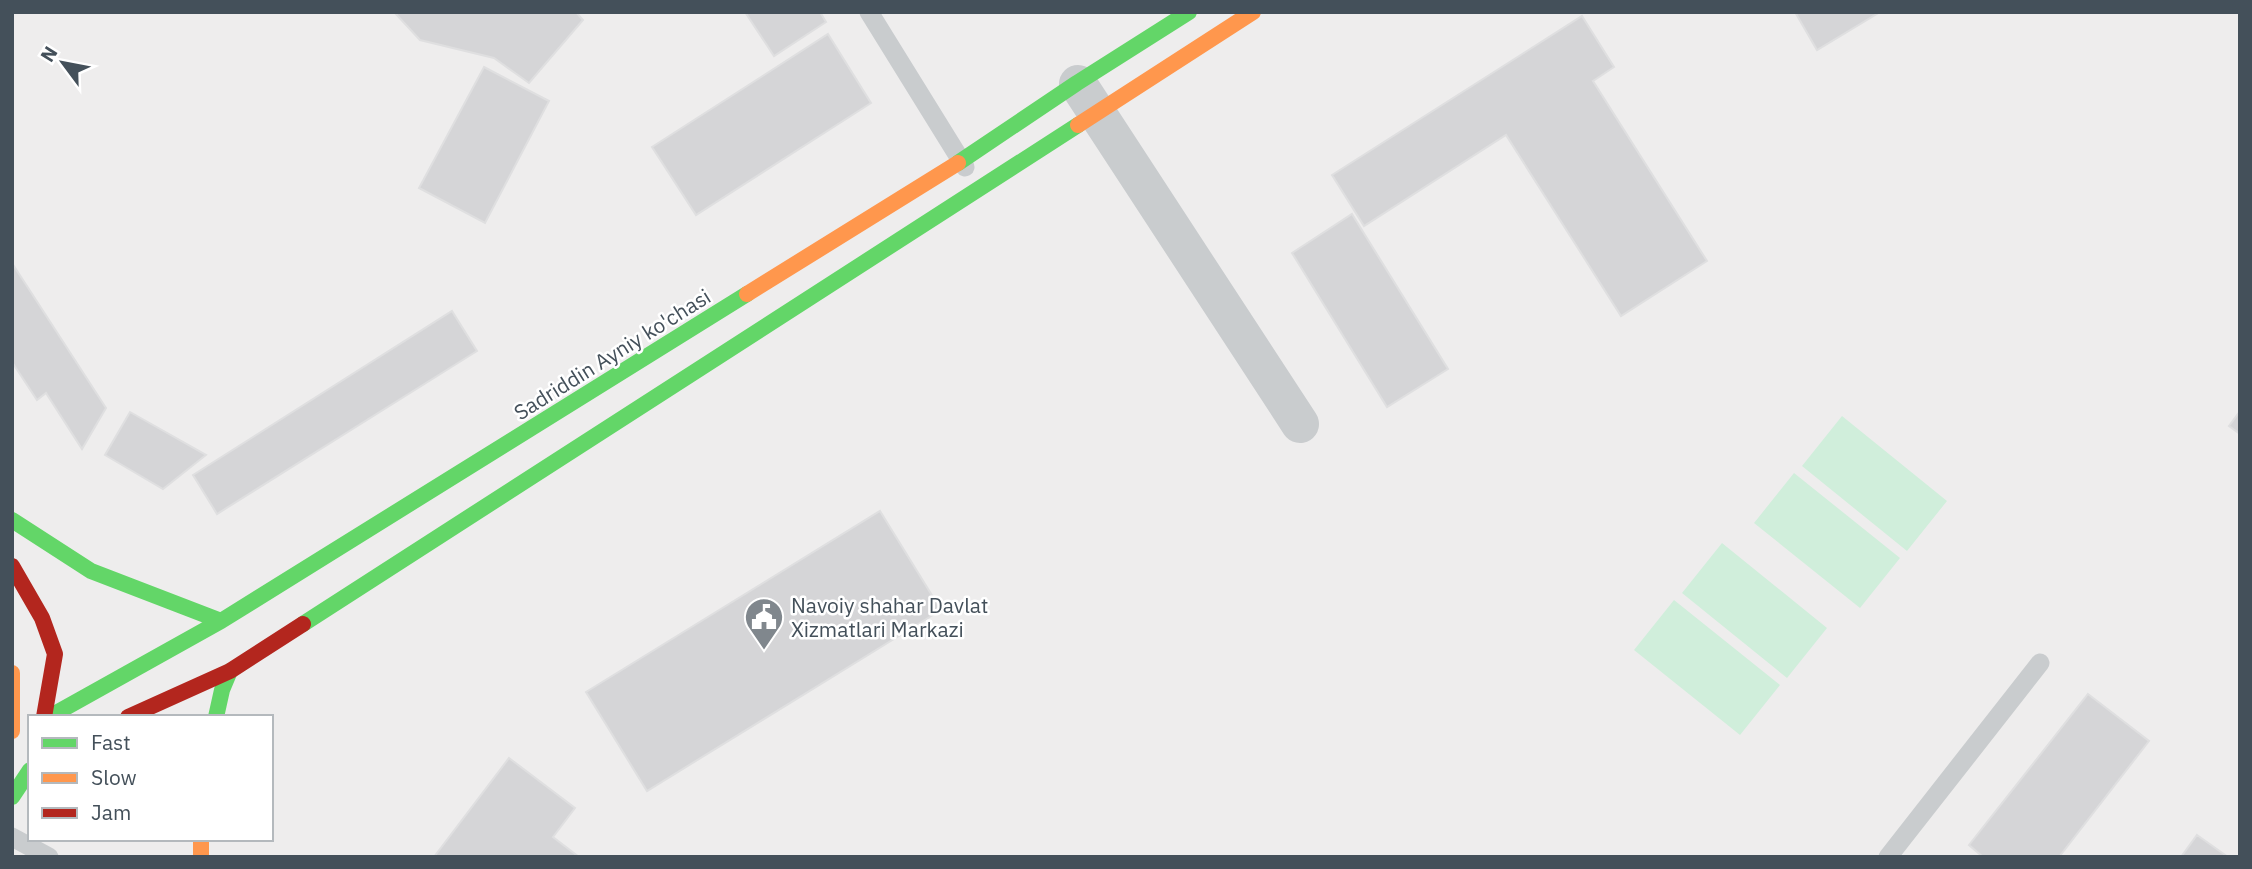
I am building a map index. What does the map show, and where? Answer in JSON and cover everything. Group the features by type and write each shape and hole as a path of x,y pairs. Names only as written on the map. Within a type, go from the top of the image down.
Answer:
{"main road":[{"name":"Sadriddin Ayniy ko'chasi","path":"132,715 230,671 979,188 1189,12"},
{"name":"Sadriddin Ayniy ko'chasi","path":"51,715 221,621 961,161 1253,12"},
{"path":"12,520 91,571 221,621"},
{"path":"12,565 42,618 55,654 47,715"},
{"path":"216,715 230,671"},
{"path":"12,673 12,731"},
{"path":"12,797 27,761"}],"street":[{"path":"1086,97 1300,424"}],"lane":[{"path":"869,12 979,188"},
{"path":"1888,857 2040,663"},
{"path":"12,837 48,857"}],"green space":[{"path":"1842,416 1947,501 1907,551 1802,466"},
{"path":"1794,473 1900,558 1860,608 1754,523"},
{"path":"1722,543 1827,628 1787,678 1682,593"},
{"path":"1674,600 1780,685 1740,735 1634,650"}],"building":[{"path":"394,12 576,12 583,20 529,83 494,58 420,40"},
{"path":"745,12 820,12 826,22 774,56"},
{"path":"1795,12 1880,12 1817,50"},
{"path":"1582,16 1614,67 1593,81 1707,261 1621,316 1506,135 1364,226 1332,175"},
{"path":"828,34 871,103 696,215 652,147"},
{"path":"484,67 549,101 485,223 419,188"},
{"path":"1352,214 1448,369 1387,407 1292,253"},
{"path":"12,263 106,408 82,449 46,393 37,400 12,362"},
{"path":"452,311 477,351 217,514 193,475"},
{"path":"2240,411 2240,434 2229,426"},
{"path":"130,412 206,455 163,489 105,455"},
{"name":"Navoiy shahar Davlat Xizmatlari Markazi","path":"880,511 941,610 647,791 586,692"},
{"path":"2088,694 2149,741 2059,857 1983,857 1969,845"},
{"path":"509,758 575,808 553,837 579,857 434,857"},
{"path":"2197,835 2228,857 2181,857"}],"traffic: fast":[{"path":"958,163 1189,12"},
{"path":"303,624 1078,125"},
{"path":"53,715 221,621 747,294"},
{"path":"12,520 91,571 221,621"},
{"path":"216,715 230,671"},
{"path":"12,797 28,773"}],"traffic: slow":[{"path":"1078,125 1253,12"},
{"path":"747,294 958,163"},
{"path":"12,673 12,731"},
{"path":"201,841 201,857"}],"traffic: jam":[{"path":"12,566 42,618 55,654 44,715"},
{"path":"132,715 230,671 303,624"}],"place":[{"name":"Navoiy shahar Davlat Xizmatlari Markazi","path":"764,651"}]}
